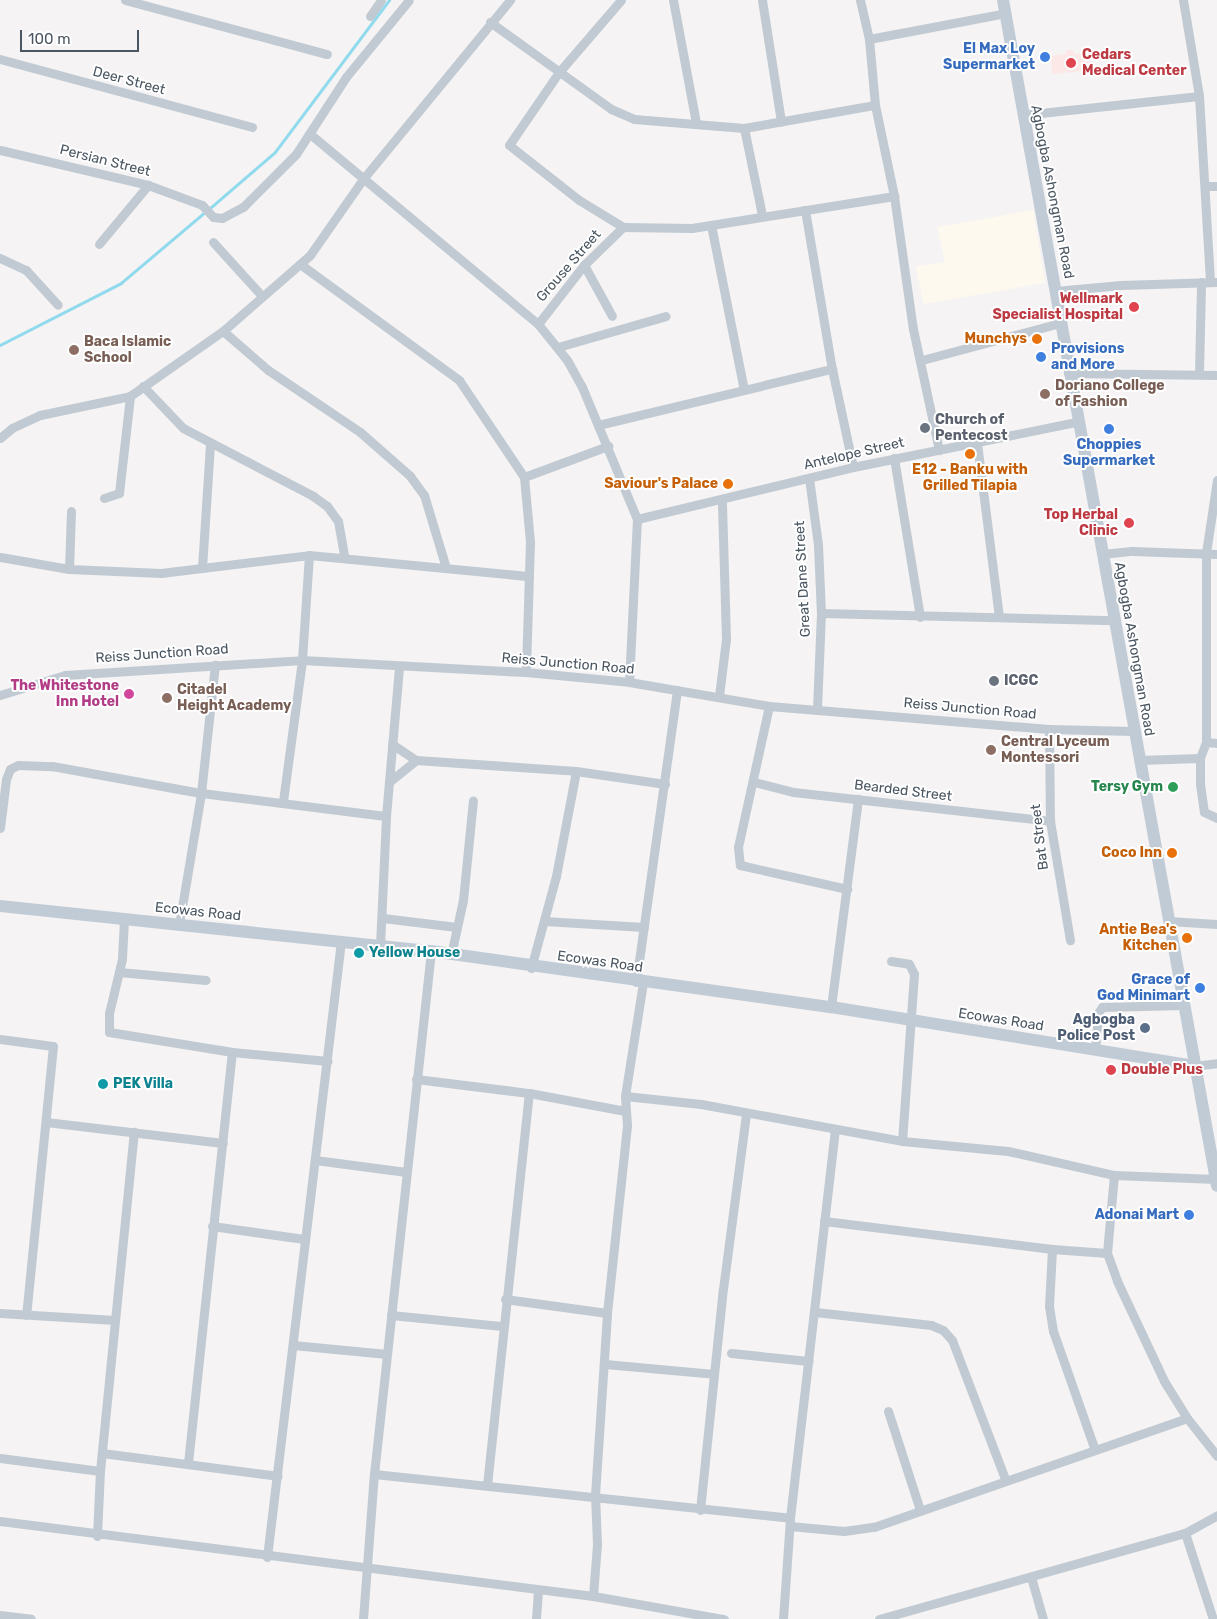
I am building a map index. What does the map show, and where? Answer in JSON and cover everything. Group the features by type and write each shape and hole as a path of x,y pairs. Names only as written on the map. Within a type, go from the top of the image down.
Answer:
{"street":[{"path":"125,0 327,54"},
{"path":"370,16 381,0"},
{"path":"409,0 346,77 310,134 538,324 558,347 582,387 637,519 629,682"},
{"path":"0,438 12,428 40,415 130,396 223,331 300,264 316,247 363,178 510,0"},
{"path":"621,0 559,72 509,145 579,200 623,227 711,225 762,215 894,196"},
{"path":"673,0 696,124"},
{"path":"762,0 781,122"},
{"path":"860,0 869,39 875,104 894,196 906,287 939,450"},
{"path":"1183,0 1199,96 1206,186 1209,282 1199,373"},
{"path":"869,39 1004,6"},
{"name":"Agbogba Ashongman Road","path":"1004,6 1068,373 1216,1182"},
{"path":"490,22 611,109 634,119 744,128 875,104"},
{"name":"Deer Street","path":"0,59 252,127"},
{"path":"1022,115 1199,96"},
{"path":"744,128 762,215"},
{"name":"Persian Street","path":"0,150 148,185 203,205 213,217 222,218 243,207 281,171 310,134"},
{"path":"99,244 148,185"},
{"path":"1206,186 1217,186"},
{"path":"805,210 832,369 853,467"},
{"path":"711,225 744,390"},
{"name":"Grouse Street","path":"538,324 584,265 623,227"},
{"path":"213,242 262,296"},
{"path":"0,258 26,270 58,305"},
{"path":"300,264 459,380 524,477 530,542 526,672"},
{"path":"584,265 612,316"},
{"path":"1055,290 1209,282"},
{"path":"558,347 666,316"},
{"path":"922,360 1060,323"},
{"path":"223,331 268,370 360,432 410,476 424,494 446,568"},
{"path":"598,425 832,369"},
{"path":"1068,373 1199,373 1217,375"},
{"path":"143,386 165,413 210,444 313,496 326,506 338,521 344,556"},
{"path":"104,498 119,493 130,396"},
{"name":"Antelope Street","path":"637,519 722,501 853,467 1077,422"},
{"path":"977,443 1000,617"},
{"path":"202,568 210,444"},
{"path":"524,477 608,446"},
{"path":"894,458 920,617"},
{"name":"Great Dane Street","path":"809,478 818,544 822,613 817,710"},
{"path":"1217,480 1206,553 1206,742 1200,758 1202,807 1204,812 1217,818"},
{"path":"720,696 726,639 722,501"},
{"path":"69,569 71,511"},
{"path":"1102,554 1217,554"},
{"path":"0,557 69,569 161,573 309,555 344,556 529,576"},
{"path":"283,801 302,660 309,555"},
{"path":"822,613 920,617 1114,620"},
{"name":"Reiss Junction Road","path":"0,695 65,675 302,660 399,667 526,672 629,682 720,696 769,706 1049,729 1134,731"},
{"path":"179,925 201,793 216,665"},
{"path":"380,945 383,918 386,816 399,667"},
{"path":"593,1596 596,1544 595,1495 607,1313 627,1125 625,1096 644,927 677,690"},
{"path":"769,706 754,782 738,848 740,865 847,889"},
{"name":"Bat Street","path":"1049,729 1050,822 1070,940"},
{"path":"1206,742 1217,743"},
{"path":"392,744 416,760 576,771 665,784"},
{"path":"1139,760 1200,758"},
{"path":"389,782 416,760"},
{"path":"0,828 6,779 10,769 18,765 52,766 201,793 283,801 386,816"},
{"path":"531,968 544,921 576,771"},
{"name":"Bearded Street","path":"754,782 780,790 1050,822"},
{"path":"451,955 463,900 473,800"},
{"path":"830,1007 858,800"},
{"name":"Ecowas Road","path":"0,906 380,945 531,968 830,1007 1194,1066"},
{"path":"383,918 456,926"},
{"path":"124,920 119,972 109,1013 109,1032 232,1052 328,1062"},
{"path":"544,921 644,927"},
{"path":"1168,921 1217,924"},
{"path":"267,1557 278,1476 304,1239 328,1062 341,941"},
{"path":"363,1619 374,1474 431,952"},
{"path":"891,961 912,967 912,1020 902,1141"},
{"path":"119,972 206,980"},
{"path":"1096,1050 1098,1013 1102,1007 1183,1005"},
{"path":"0,1039 53,1046 26,1315"},
{"path":"188,1463 232,1052"},
{"path":"1194,1066 1217,1062"},
{"path":"416,1079 529,1094 625,1111"},
{"path":"487,1486 502,1326 529,1094"},
{"path":"625,1096 701,1104 835,1131 902,1141 1008,1151 1114,1175 1216,1182"},
{"path":"700,1510 714,1374 746,1114"},
{"path":"46,1122 223,1143"},
{"path":"783,1619 790,1522 835,1131"},
{"path":"97,1536 100,1471 134,1132"},
{"path":"315,1160 406,1172"},
{"path":"1114,1175 1108,1253 1117,1282 1164,1381 1187,1418 1217,1456"},
{"path":"824,1221 1052,1249 1108,1253"},
{"path":"212,1226 304,1239"},
{"path":"1052,1249 1049,1306 1053,1331 1095,1450"},
{"path":"505,1299 607,1313"},
{"path":"815,1312 932,1325 943,1330 952,1340 1005,1479"},
{"path":"0,1313 115,1320"},
{"path":"391,1315 502,1326"},
{"path":"293,1345 387,1354"},
{"path":"731,1353 809,1361"},
{"path":"605,1364 714,1374"},
{"path":"888,1411 920,1510"},
{"path":"374,1474 595,1495 860,1530 1187,1418"},
{"path":"102,1453 278,1476"},
{"path":"0,1458 100,1471"},
{"path":"879,1619 1185,1533 1217,1515"},
{"path":"0,1521 97,1536 593,1596 724,1619"},
{"path":"1185,1533 1213,1619"},
{"path":"1031,1576 1043,1619"},
{"path":"536,1619 538,1590"},
{"path":"0,1615 31,1619"}],"shaded area":[{"name":"Cedars Medical Center","path":"1066,50 1073,50 1074,54 1090,53 1092,70 1052,74 1051,56 1066,54"},
{"path":"1033,210 1045,283 923,304 916,266 945,262 937,227"}],"waterway":[{"path":"209,209 275,152 389,0"},
{"path":"0,345 121,283 205,212"}],"place":[{"name":"El Max Loy Supermarket","path":"1045,57"},
{"name":"Cedars Medical Center","path":"1071,63"},
{"name":"Wellmark Specialist Hospital","path":"1134,307"},
{"name":"Munchys","path":"1037,339"},
{"name":"Baca Islamic School","path":"74,350"},
{"name":"Provisions and More","path":"1041,357"},
{"name":"Doriano College of Fashion","path":"1045,394"},
{"name":"Church of Pentecost","path":"925,428"},
{"name":"Choppies Supermarket","path":"1109,429"},
{"name":"E12 - Banku with Grilled Tilapia","path":"970,454"},
{"name":"Saviour's Palace","path":"728,484"},
{"name":"Top Herbal Clinic","path":"1129,523"},
{"name":"ICGC","path":"994,681"},
{"name":"The Whitestone Inn Hotel","path":"129,694"},
{"name":"Citadel Height Academy","path":"167,698"},
{"name":"Central Lyceum Montessori","path":"991,750"},
{"name":"Tersy Gym","path":"1173,787"},
{"name":"Coco Inn","path":"1172,853"},
{"name":"Antie Bea's Kitchen","path":"1187,938"},
{"name":"Yellow House","path":"359,953"},
{"name":"Grace of God Minimart","path":"1200,988"},
{"name":"Agbogba Police Post","path":"1145,1028"},
{"name":"Double Plus","path":"1111,1070"},
{"name":"PEK Villa","path":"103,1084"},
{"name":"Adonai Mart","path":"1189,1215"}]}
